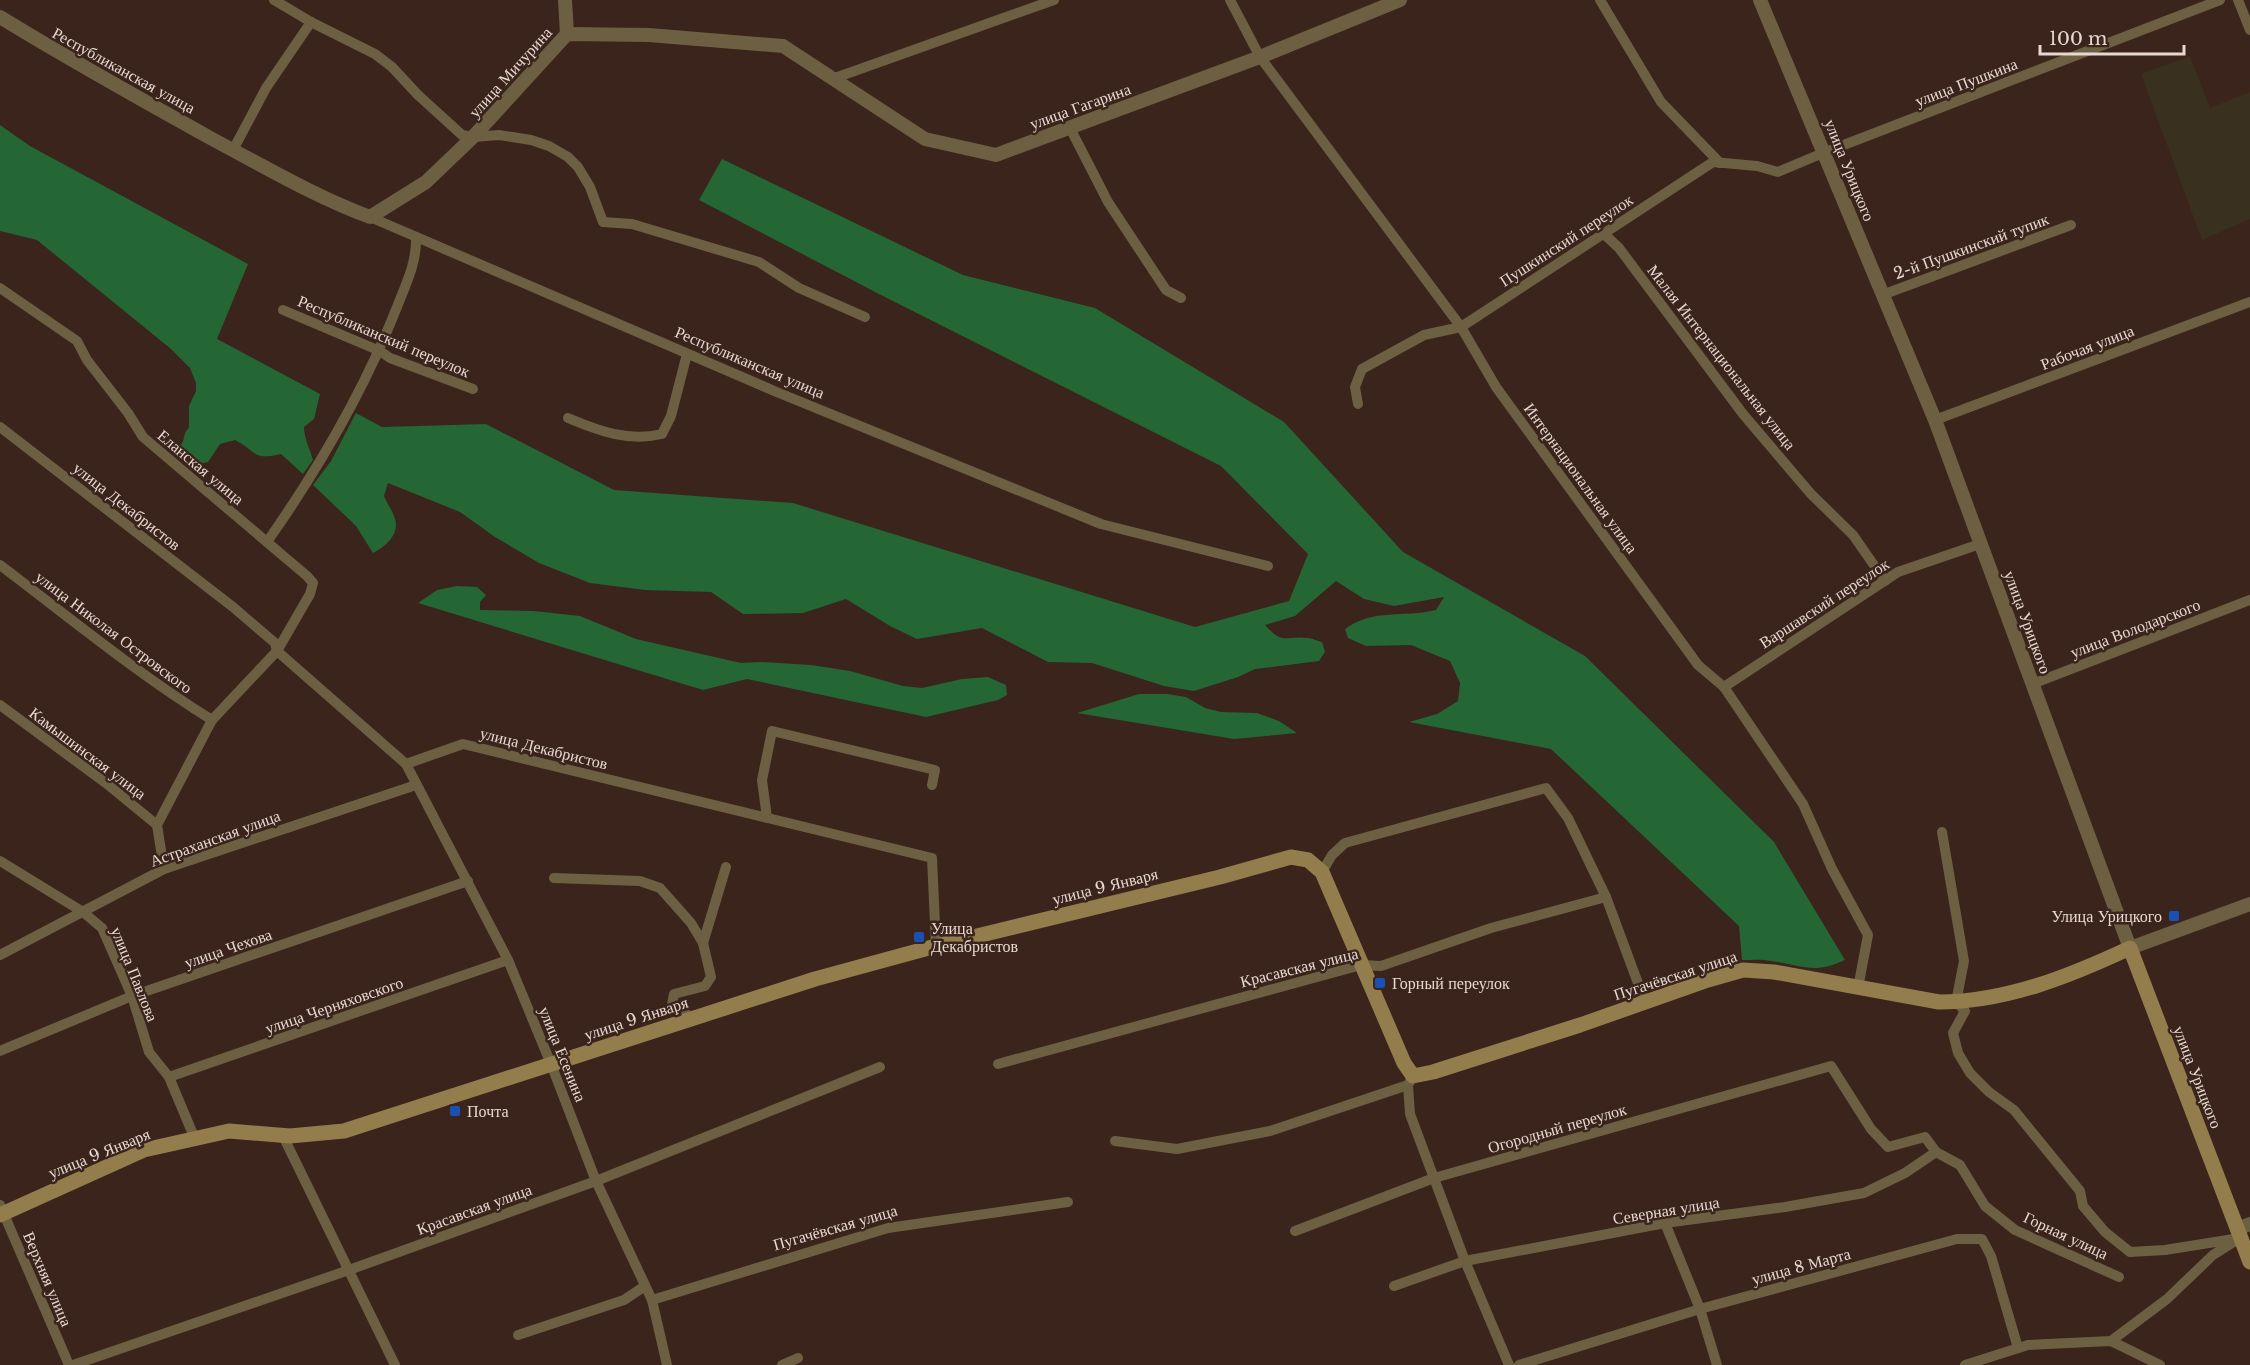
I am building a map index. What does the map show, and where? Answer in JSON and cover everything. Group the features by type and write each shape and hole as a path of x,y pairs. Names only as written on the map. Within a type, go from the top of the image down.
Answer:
{"main road":[{"name":"улица 9 Января","path":"1,1211 144,1150 229,1131 283,1136 344,1131 815,979 936,946 1291,858 1308,860 1322,872"},
{"path":"1322,872 1411,1081"},
{"name":"Пугачёвская улица","path":"1411,1081 1743,970 1774,972 1939,1002 1956,1002 1993,998 2080,972 2130,948"},
{"name":"улица Урицкого","path":"2130,948 2242,1230 2250,1262"}],"street":[{"name":"улица Мичурина","path":"274,0 311,22 375,54 392,67 418,95 462,135 473,137 567,34 649,35 783,46"},
{"path":"565,0 567,34"},
{"path":"832,79 1054,0"},
{"name":"Интернациональная улица","path":"1230,0 1260,57 1461,327 1497,387 1698,665 1724,687 1803,804 1832,869 1868,935 1858,988"},
{"name":"улица Гагарина","path":"783,46 925,139 996,155 1260,57 1400,0"},
{"path":"1600,0 1661,102 1720,163"},
{"name":"улица Урицкого","path":"1760,0 1935,420 2130,948"},
{"name":"улица Пушкина","path":"1823,153 2220,0"},
{"path":"2238,0 2250,30"},
{"name":"Республиканская улица","path":"0,17 45,45 233,150 341,206 687,354 1101,524 1268,566"},
{"path":"233,150 266,88 311,22"},
{"path":"1070,128 1108,202 1166,290 1181,298"},
{"path":"370,217 426,182 473,137 516,137 549,146 568,157 590,187 603,222 632,224 759,262 799,288 865,317"},
{"name":"Пушкинский переулок","path":"1358,404 1355,387 1362,369 1424,335 1461,327 1713,162 1757,166 1778,172 1823,153"},
{"name":"2-й Пушкинский тупик","path":"1882,295 2071,225"},
{"name":"Малая Интернациональная улица","path":"1604,234 1619,248 1743,414 1811,494 1853,535 1885,580"},
{"path":"267,542 323,460 380,351 413,266 417,248 416,237"},
{"name":"Еланская улица","path":"0,288 77,341 87,360 128,413 143,438 313,583 310,594 277,651"},
{"name":"Рабочая улица","path":"1935,420 2250,302"},
{"name":"Республиканский переулок","path":"283,310 380,351 390,358 473,389"},
{"path":"568,418 591,428 620,436 639,437 662,434 671,416 687,354"},
{"name":"улица Декабристов","path":"0,427 232,607 275,643 277,651 406,764 463,744 932,858 936,946"},
{"name":"Варшавский переулок","path":"1724,687 1898,572 1980,543"},
{"name":"улица Николая Островского","path":"0,565 125,660 212,720"},
{"name":"улица Володарского","path":"2032,684 2250,600"},
{"path":"164,869 156,825 212,720 277,651"},
{"name":"Камышинская улица","path":"0,705 106,784 156,825"},
{"path":"767,818 762,780 771,731 935,770 932,785"},
{"name":"улица Есенина","path":"406,764 508,960 596,1181 652,1300 667,1365"},
{"name":"Астраханская улица","path":"0,955 164,869 416,785"},
{"path":"1322,872 1332,855 1345,843 1546,788 1568,818 1606,897 1645,1002"},
{"path":"1942,832 1964,961 1956,1002 1965,1011 1953,1033 1959,1053 1970,1073 1989,1092 2014,1110 2080,1191 2083,1206 2105,1232 2130,1252 2166,1250 2242,1230"},
{"name":"улица Павлова","path":"0,861 83,912 102,928 132,996 149,1052 170,1077 195,1138"},
{"path":"703,943 726,867"},
{"path":"554,878 640,881 660,888 691,923 703,943 711,977 705,986 674,994 672,1004 693,1018"},
{"name":"улица Чехова","path":"0,1051 132,996 468,881"},
{"name":"Красавская улица","path":"998,1064 1361,964 1381,966 1491,928 1606,897"},
{"name":"Пугачёвская улица","path":"2130,948 2250,904"},
{"name":"улица Черняховского","path":"170,1077 508,960"},
{"name":"Горная улица","path":"1831,1066 1871,1129 1888,1147 1925,1137 1936,1152 1960,1165 1985,1206 2015,1230 2119,1277"},
{"name":"Огородный переулок","path":"1295,1231 1434,1178 1831,1066"},
{"name":"Красавская улица","path":"71,1365 349,1270 596,1181 880,1067"},
{"path":"1411,1081 1410,1114 1465,1261 1509,1365"},
{"name":"Пугачёвская улица","path":"1115,1141 1176,1149 1270,1131 1411,1081"},
{"path":"283,1136 395,1365"},
{"name":"Северная улица","path":"1394,1286 1465,1261 1665,1223 1785,1208 1864,1193 1905,1173 1936,1152"},
{"name":"Пугачёвская улица","path":"652,1300 888,1228 1068,1202"},
{"name":"Верхняя улица","path":"1,1211 71,1365"},
{"path":"1665,1223 1700,1309 1717,1365"},
{"path":"1965,1365 2028,1345 2111,1341 2167,1299 2242,1230"},
{"name":"улица 8 Марта","path":"1519,1365 1700,1309 1957,1239 1982,1239 1991,1256 2018,1348"},
{"path":"518,1335 624,1300 645,1286"},
{"path":"2111,1341 2143,1361 2160,1365"},
{"path":"782,1365 798,1358"}],"shaded area":[{"path":"2190,56 2210,108 2250,92 2250,219 2202,240 2141,74"}],"green space":[{"path":"0,125 30,146 248,264 217,339 320,394 314,419 304,427 313,460 303,474 281,454 260,456 235,440 220,444 208,462 190,462 178,456 175,452 183,442 189,427 189,406 196,391 196,383 190,368 171,349 37,240 0,231"},
{"path":"722,159 963,275 1095,308 1284,422 1403,552 1585,656 1774,842 1845,960 1834,965 1816,968 1764,960 1742,960 1739,926 1551,749 1409,722 1437,714 1458,701 1460,683 1450,661 1411,645 1366,646 1348,638 1345,629 1367,618 1436,610 1444,597 1394,606 1364,599 1336,581 1295,616 1265,625 1281,638 1300,637 1322,642 1325,652 1319,661 1255,669 1194,691 1164,686 1092,663 1048,662 982,628 917,639 890,626 846,599 803,613 743,614 711,592 645,590 590,583 539,563 495,537 460,512 388,483 384,496 394,516 395,530 387,544 373,553 356,526 313,485 331,461 356,413 382,427 486,424 614,490 793,503 1195,627 1289,601 1308,554 1221,466 879,294 699,200"},
{"path":"457,586 477,587 486,595 480,602 480,610 534,611 580,616 636,639 741,663 811,665 850,671 903,686 922,688 962,679 988,677 1006,685 1007,695 998,700 926,717 747,679 703,690 418,603 437,590"},
{"path":"1139,694 1186,697 1205,708 1221,712 1257,713 1279,721 1297,733 1234,739 1077,713"}],"place":[{"name":"Улица Урицкого","path":"2174,916"},
{"name":"Улица Декабристов","path":"919,937"},
{"name":"Горный переулок","path":"1380,983"},
{"name":"Почта","path":"455,1111"}]}
